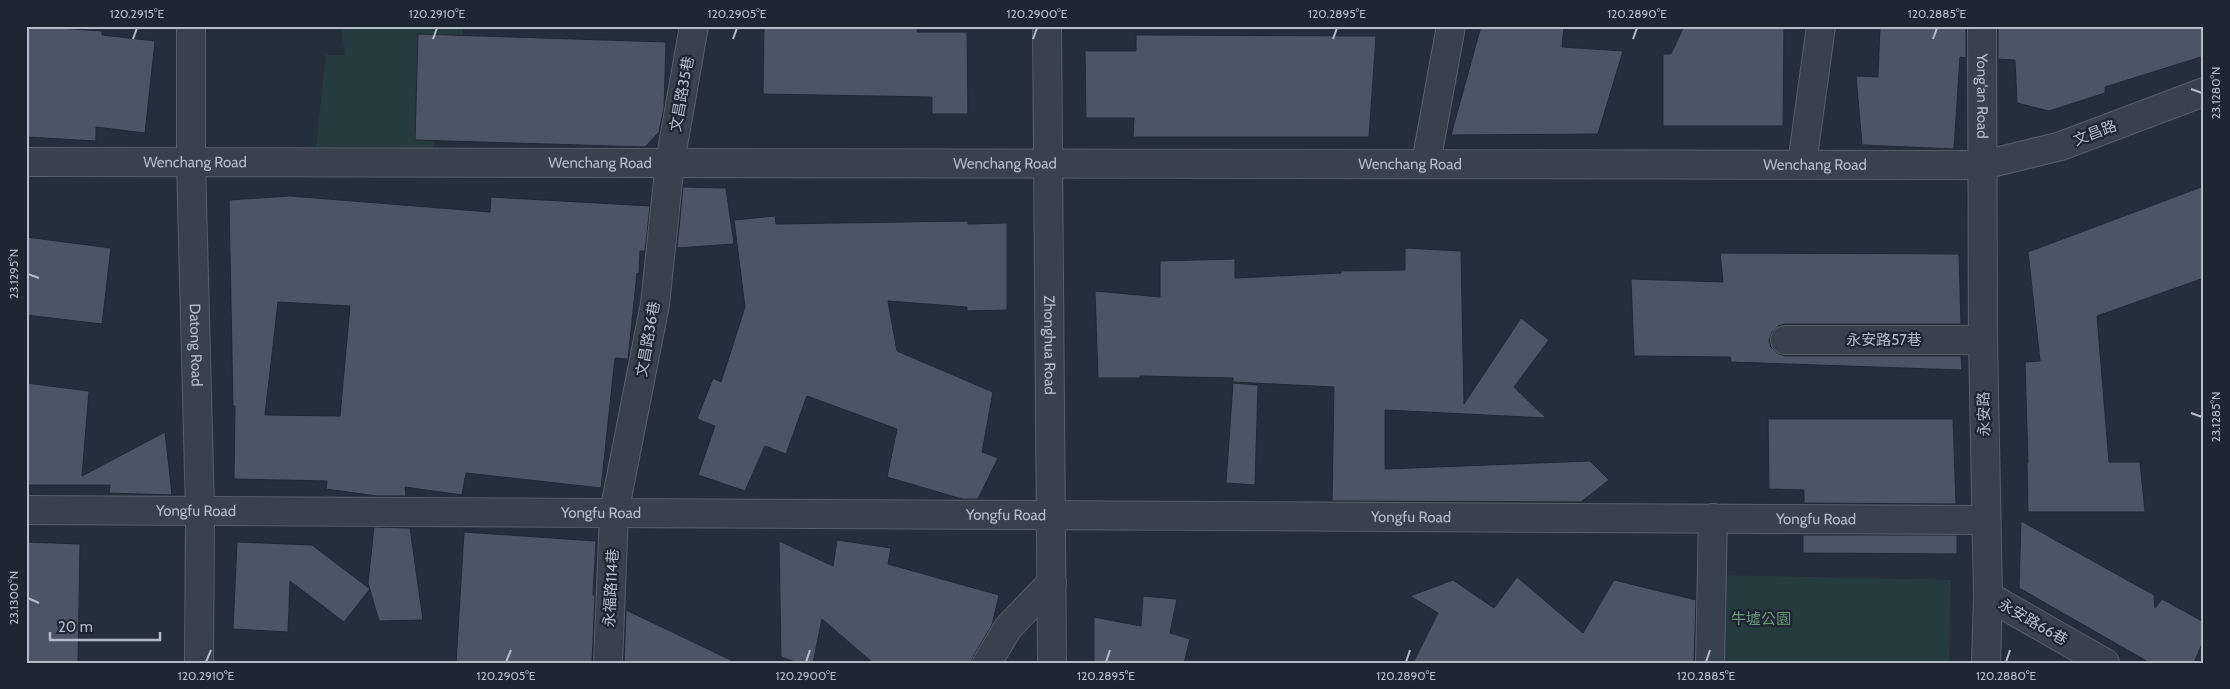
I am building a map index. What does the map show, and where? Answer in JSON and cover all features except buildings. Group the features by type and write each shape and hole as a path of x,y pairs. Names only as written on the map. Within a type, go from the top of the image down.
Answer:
{"street":[{"name":"Datong Road","path":"191,26 191,162 200,511 199,663"},
{"name":"文昌路35巷","path":"670,162 694,26"},
{"name":"Zhonghua Road","path":"1047,26 1052,663"},
{"path":"1426,163 1451,26"},
{"path":"1802,164 1822,26"},
{"name":"Yong'an Road","path":"1982,26 1983,165"},
{"name":"文昌路","path":"1983,165 2061,146 2204,92"},
{"name":"Wenchang Road","path":"26,162 1983,165"},
{"name":"文昌路36巷","path":"614,513 655,304 670,162"},
{"name":"永安路","path":"1983,165 1983,340 1988,596 1986,663"},
{"name":"永安路57巷","path":"1785,340 1983,340"},
{"name":"Yongfu Road","path":"26,510 1986,520"},
{"name":"永福路114巷","path":"608,663 614,513"},
{"path":"1710,663 1712,518"},
{"path":"987,663 1008,628 1052,582"},
{"name":"永安路66巷","path":"1988,596 2105,663"}],"green space":[{"path":"341,26 463,26 463,47 429,50 434,159 315,157 326,55 345,55"},
{"name":"牛墟公園","path":"1719,575 1951,580 1949,663 1717,663"}]}
